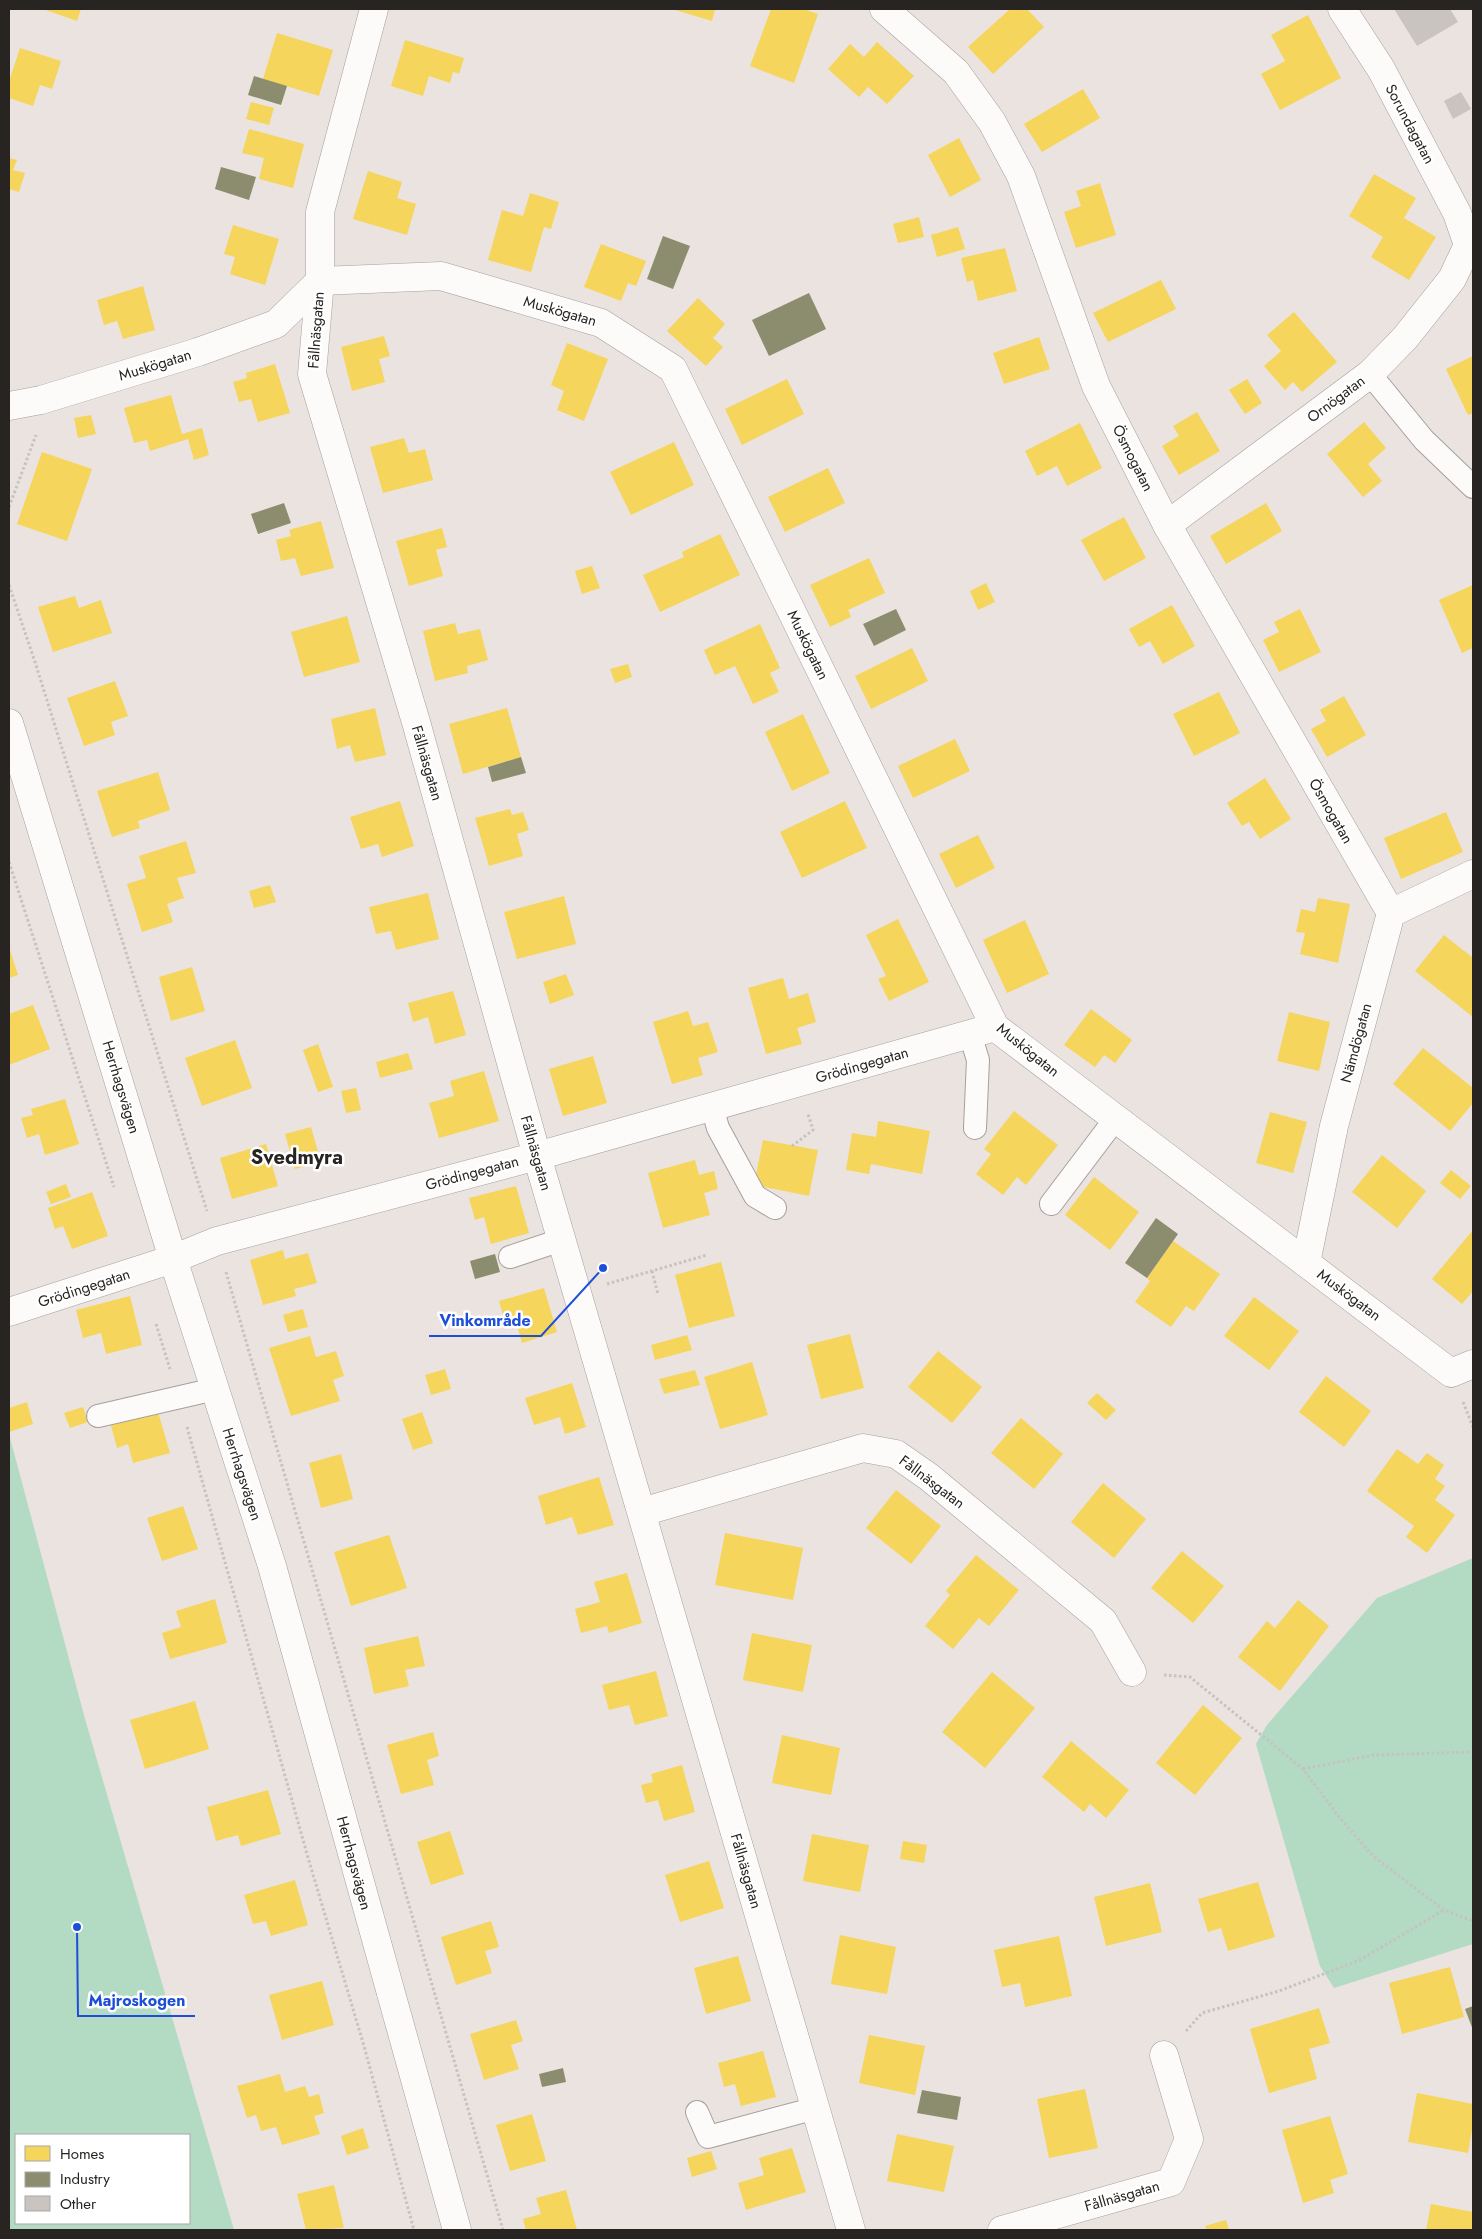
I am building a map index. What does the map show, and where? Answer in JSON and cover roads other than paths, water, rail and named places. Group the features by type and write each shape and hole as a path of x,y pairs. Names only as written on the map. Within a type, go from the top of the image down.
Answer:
{"street":[{"name":"Fållnäsgatan","path":"374,9 320,212 320,281 312,374 416,722 561,1240 851,2230"},
{"name":"Ösmogatan","path":"884,9 956,72 992,122 1021,176 1096,386 1167,525 1390,913"},
{"name":"Sorundagatan","path":"1342,9 1382,70 1457,213 1471,244"},
{"name":"Ornögatan","path":"1167,525 1370,374 1405,338 1452,279 1471,244"},
{"name":"Muskögatan","path":"9,406 41,400 276,324 320,281 441,276 601,322 673,369 983,1030 1116,1118 1451,1372 1473,1364"},
{"name":"Herrhagsvägen","path":"9,723 173,1259 272,1566 457,2230"},
{"path":"1390,913 1473,874"},
{"name":"Nämdögatan","path":"1306,1262 1334,1126 1390,913"},
{"name":"Grödingegatan","path":"9,1312 173,1259 217,1241 537,1156 983,1030"},
{"name":"Fållnäsgatan","path":"642,1512 863,1448 896,1454 929,1477 1103,1621 1132,1672"},
{"name":"Fållnäsgatan","path":"1002,2230 1170,2182 1189,2139 1164,2055"}],"lane":[{"path":"1370,374 1424,440 1473,487"},
{"path":"975,1128 978,1060 983,1030"},
{"path":"712,1107 718,1128 755,1196 775,1208"},
{"path":"1051,1204 1116,1118"},
{"path":"510,1257 561,1240"},
{"path":"98,1416 215,1388"},
{"path":"697,2112 708,2137 816,2108"}],"place":[{"name":"Vinkområde","path":"603,1268"},
{"name":"Majroskogen","path":"77,1927"}],"district":[{"name":"Svedmyra","path":"297,1157"}]}
